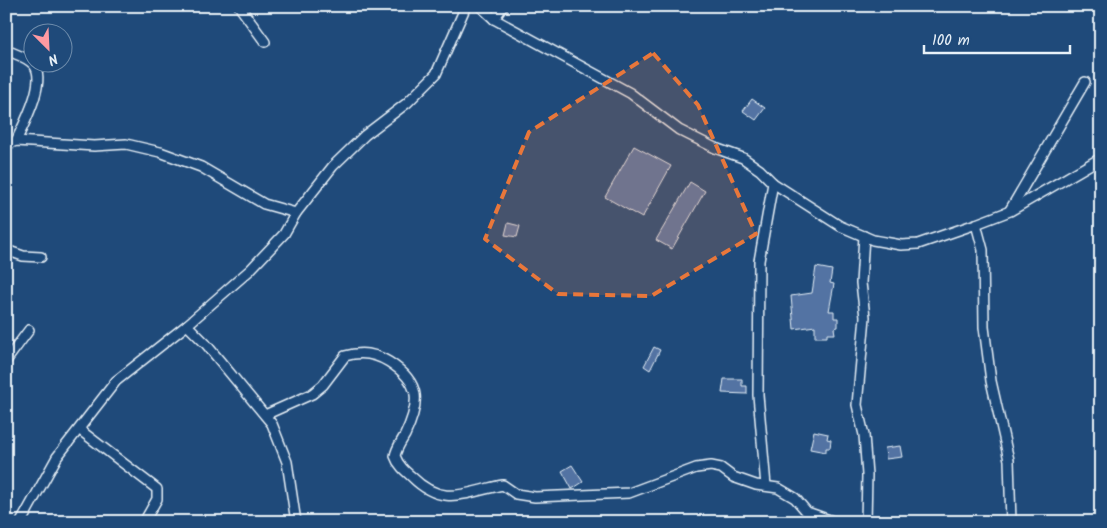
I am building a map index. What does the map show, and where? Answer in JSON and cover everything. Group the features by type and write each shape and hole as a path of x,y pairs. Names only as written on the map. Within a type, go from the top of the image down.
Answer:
{"street":[{"path":"239,6 265,42"},
{"path":"21,522 57,457 80,430 116,381 187,325 250,270 284,234 296,213 333,166 365,135 407,103 436,74 466,6"},
{"path":"480,6 494,19 640,99 679,130 715,148 743,158 760,170 773,183 840,226 864,236 901,245 918,244 1010,210 1101,158"},
{"path":"494,19 504,6"},
{"path":"6,50 29,61 37,70 39,80 29,112 16,140"},
{"path":"1010,210 1085,82"},
{"path":"6,145 16,140 94,146 126,144 160,152 201,167 264,204 296,213"},
{"path":"766,486 758,395 759,261 773,183"},
{"path":"976,224 983,250 984,327 991,381 1009,460 1011,522"},
{"path":"864,236 861,284 865,317 857,405 864,435 867,475 866,522"},
{"path":"6,250 23,256 41,257"},
{"path":"187,325 206,344 272,424 287,462 296,522"},
{"path":"6,361 29,330"},
{"path":"265,415 312,394 323,385 345,356 368,353 404,371 410,380 417,402 395,456 397,463 418,484 440,496 477,492 503,485 516,494 535,497 629,492 696,468 711,466 721,468 734,477 791,494 807,512 835,522"},
{"path":"80,430 157,490 157,499 144,522"}],"highlighted area":[{"path":"653,53 698,105 756,234 651,296 558,294 485,239 529,132"}],"building":[{"path":"752,99 765,108 756,120 743,111"},
{"path":"634,146 671,166 642,218 605,197"},
{"path":"690,182 705,191 672,249 656,240"},
{"path":"508,223 520,226 517,237 505,235"},
{"path":"816,267 832,270 830,283 834,284 829,311 834,311 834,318 838,318 838,327 834,328 835,334 827,334 827,337 815,337 815,326 794,329 791,296 812,293"},
{"path":"654,347 660,350 650,370 644,366"},
{"path":"724,379 742,379 742,386 747,386 747,394 722,393"},
{"path":"814,431 828,434 827,439 831,440 830,448 826,448 826,452 810,449"},
{"path":"900,446 902,457 886,459 885,448"},
{"path":"572,465 583,482 572,489 562,471"}]}
